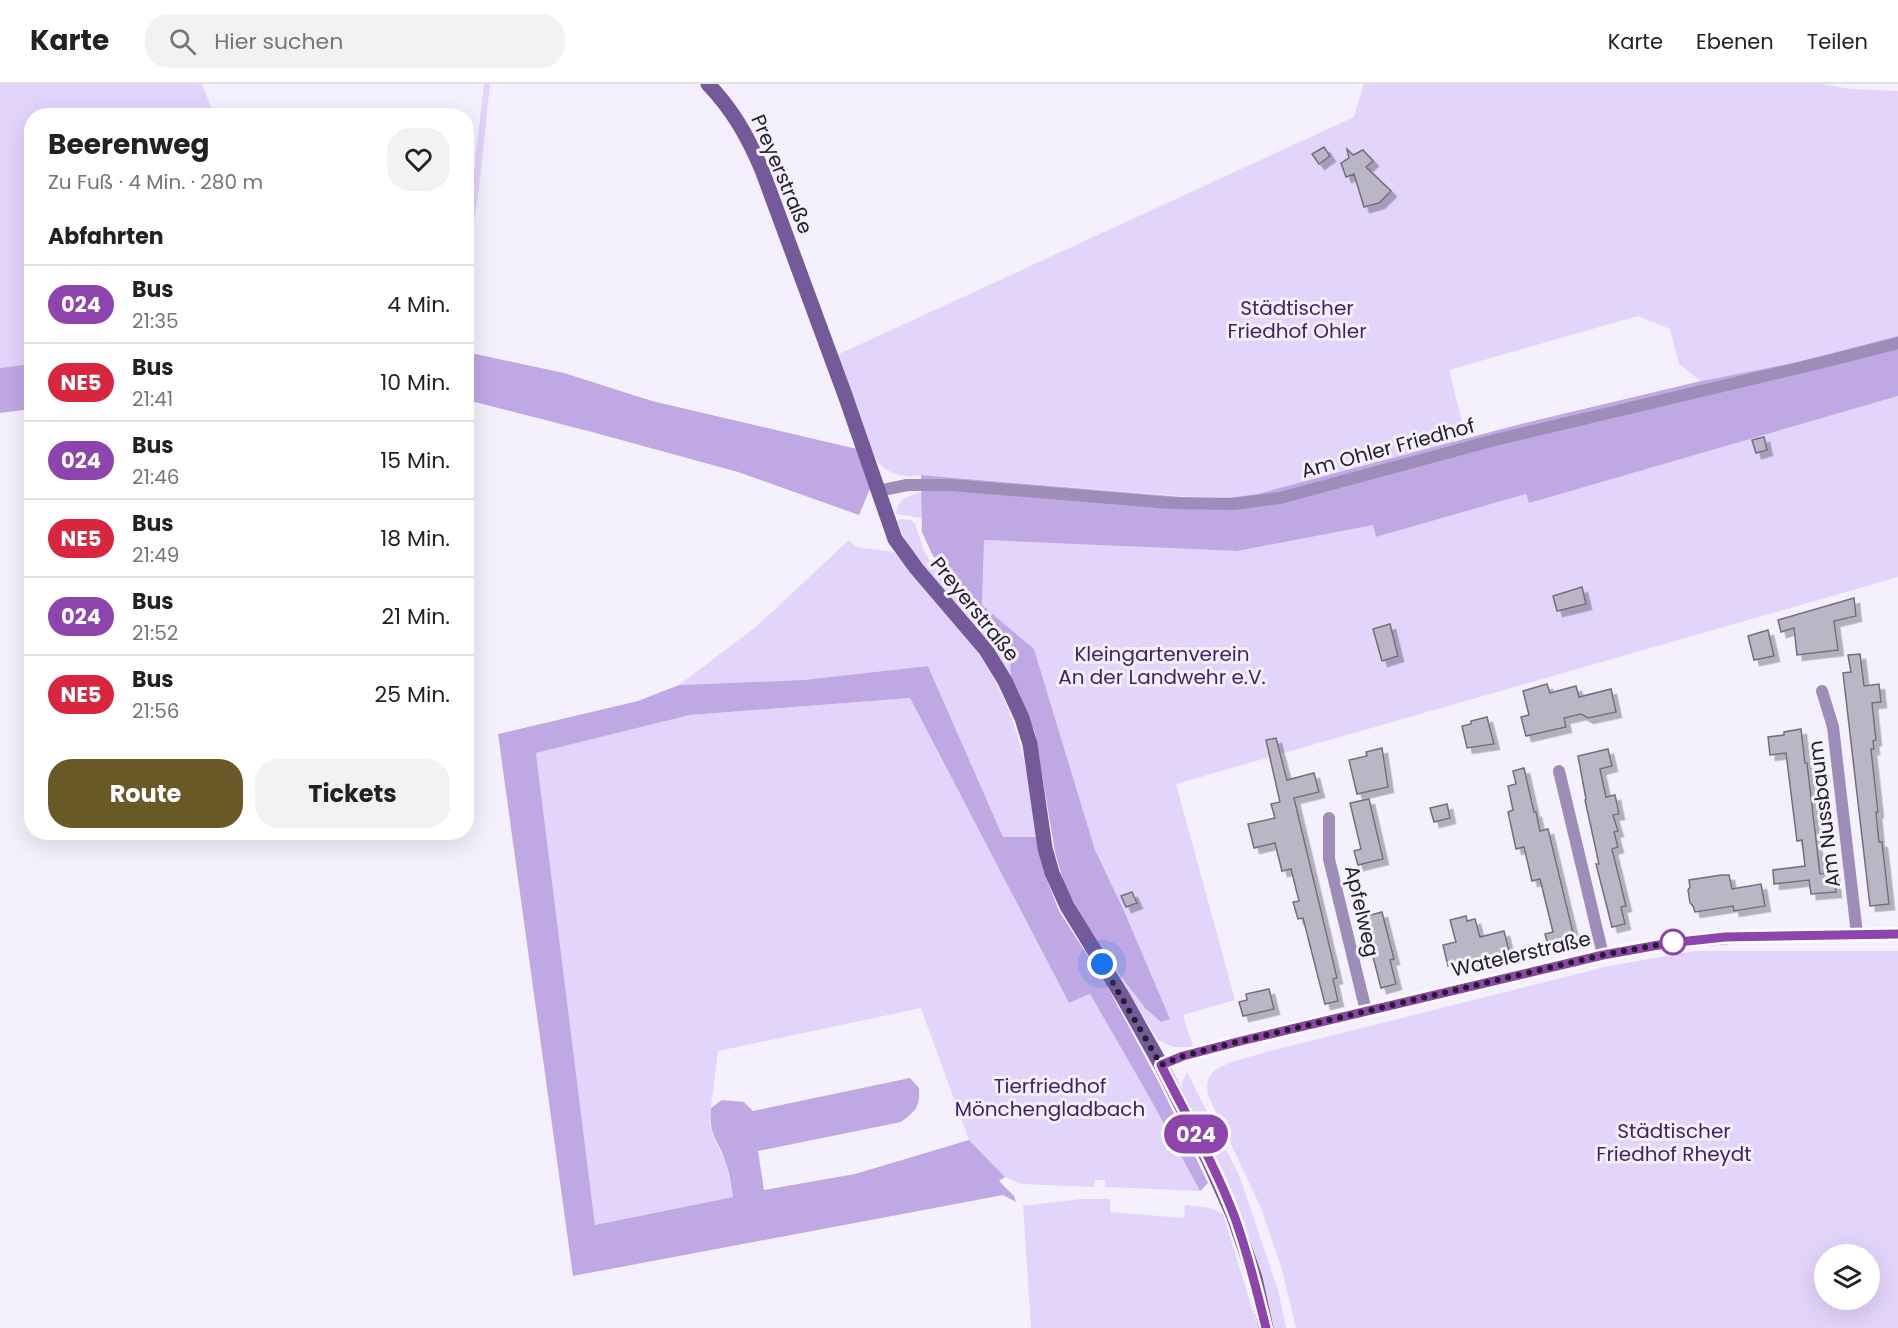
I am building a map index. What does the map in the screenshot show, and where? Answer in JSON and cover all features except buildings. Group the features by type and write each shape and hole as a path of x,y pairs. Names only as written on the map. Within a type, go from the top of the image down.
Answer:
{"main road":[{"name":"Preyerstraße","path":"708,84 735,116 749,138 841,384 895,539 904,554 986,650 1005,681 1022,718 1030,744 1045,848 1052,873 1067,906 1161,1065 1209,1161 1234,1217 1255,1278 1266,1328"}],"street":[{"name":"Am Ohler Friedhof","path":"878,491 907,485 951,485 1182,504 1234,504 1280,498 1495,440 1898,343"},
{"name":"Am Nussbaum","path":"1822,691 1833,727 1857,934"},
{"path":"1559,771 1603,955"},
{"name":"Apfelweg","path":"1329,818 1329,858 1365,1011"},
{"name":"Watelerstraße","path":"1161,1065 1229,1044 1365,1011 1603,955 1670,943 1725,937 1898,934"}],"green space":[{"path":"0,84 202,84 211,108 24,108 24,365 0,368"},
{"path":"484,84 490,84 474,222 474,170"},
{"name":"Städtischer Friedhof Ohler","path":"1364,84 1821,84 1851,89 1898,91 1898,336 1793,363 1701,381 1679,364 1670,329 1638,316 1449,370 1464,429 1453,443 1257,494 1218,499 921,475 906,476 895,474 882,466 869,446 856,414 837,355 1354,117"},
{"name":"Kleingartenverein An der Landwehr e.V.","path":"1898,396 1898,577 1176,784 1235,1000 1183,1015 1193,1047 1174,1047 1158,1040 1106,957 1145,1008 1170,1019 1095,850 1034,649 982,606 984,540 1237,551 1373,524 1376,537 1526,494 1529,502"},
{"path":"922,492 922,518 896,514 902,501"},
{"path":"900,519 915,523 924,551 945,582 1003,644 1010,662 1011,677 980,631 913,552 897,521"},
{"path":"849,540 856,547 894,552 969,640 985,664 998,687 1017,734 1028,783 1036,837 1003,837 928,666 803,680 679,685 757,626"},
{"name":"Tierfriedhof Mönchengladbach","path":"910,698 1069,1003 1090,994 1200,1191 1105,1187 1105,1180 1095,1180 1094,1187 1021,1184 1005,1177 969,1140 921,1008 718,1051 709,1122 726,1162 733,1197 595,1225 536,753 690,715"},
{"name":"Städtischer Friedhof Rheydt","path":"1695,951 1898,951 1898,1328 1296,1328 1282,1270 1261,1208 1208,1095 1207,1088 1210,1076 1220,1067 1270,1051 1609,966"},
{"path":"1187,1072 1239,1175 1278,1290 1286,1328 1274,1328 1244,1221 1223,1171 1182,1090 1182,1082"},
{"path":"1081,1199 1110,1199 1110,1212 1184,1218 1185,1205 1211,1208 1223,1214 1258,1328 1031,1328 1023,1206"}],"shaded area":[{"path":"1898,336 1898,396 1529,503 1526,494 1376,537 1373,525 1237,551 984,540 982,605 1034,649 1095,850 1170,1019 1161,1022 1145,1008 1106,957 1065,887 1055,852 1035,732 1011,677 1010,662 1001,634 948,579 932,554 922,532 921,475 1218,499 1257,494 1517,425 1701,381 1793,363"},
{"path":"474,354 564,373 652,401 857,449 870,489 859,515 738,472 474,402"},
{"path":"24,365 24,410 0,413 0,368"},
{"path":"928,666 1003,837 1036,837 1044,873 1059,911 1107,986 1158,1081 1208,1183 1200,1191 1090,994 1069,1003 910,698 690,715 536,753 595,1225 733,1197 727,1167 710,1117 711,1108 722,1100 744,1102 753,1111 910,1078 919,1088 919,1100 914,1111 901,1122 758,1151 764,1190 855,1174 969,1140 1005,1177 999,1181 1014,1196 1016,1202 1003,1195 573,1276 498,734 638,701 679,685 803,680"}],"bus line":[{"name":"024","path":"1266,1328 1255,1278 1234,1217 1161,1065 1183,1056 1241,1041 1603,955 1647,947 1725,937 1898,934"}],"route":[{"path":"1102,964 1161,1065 1183,1056 1241,1041 1603,955 1673,942"}]}
